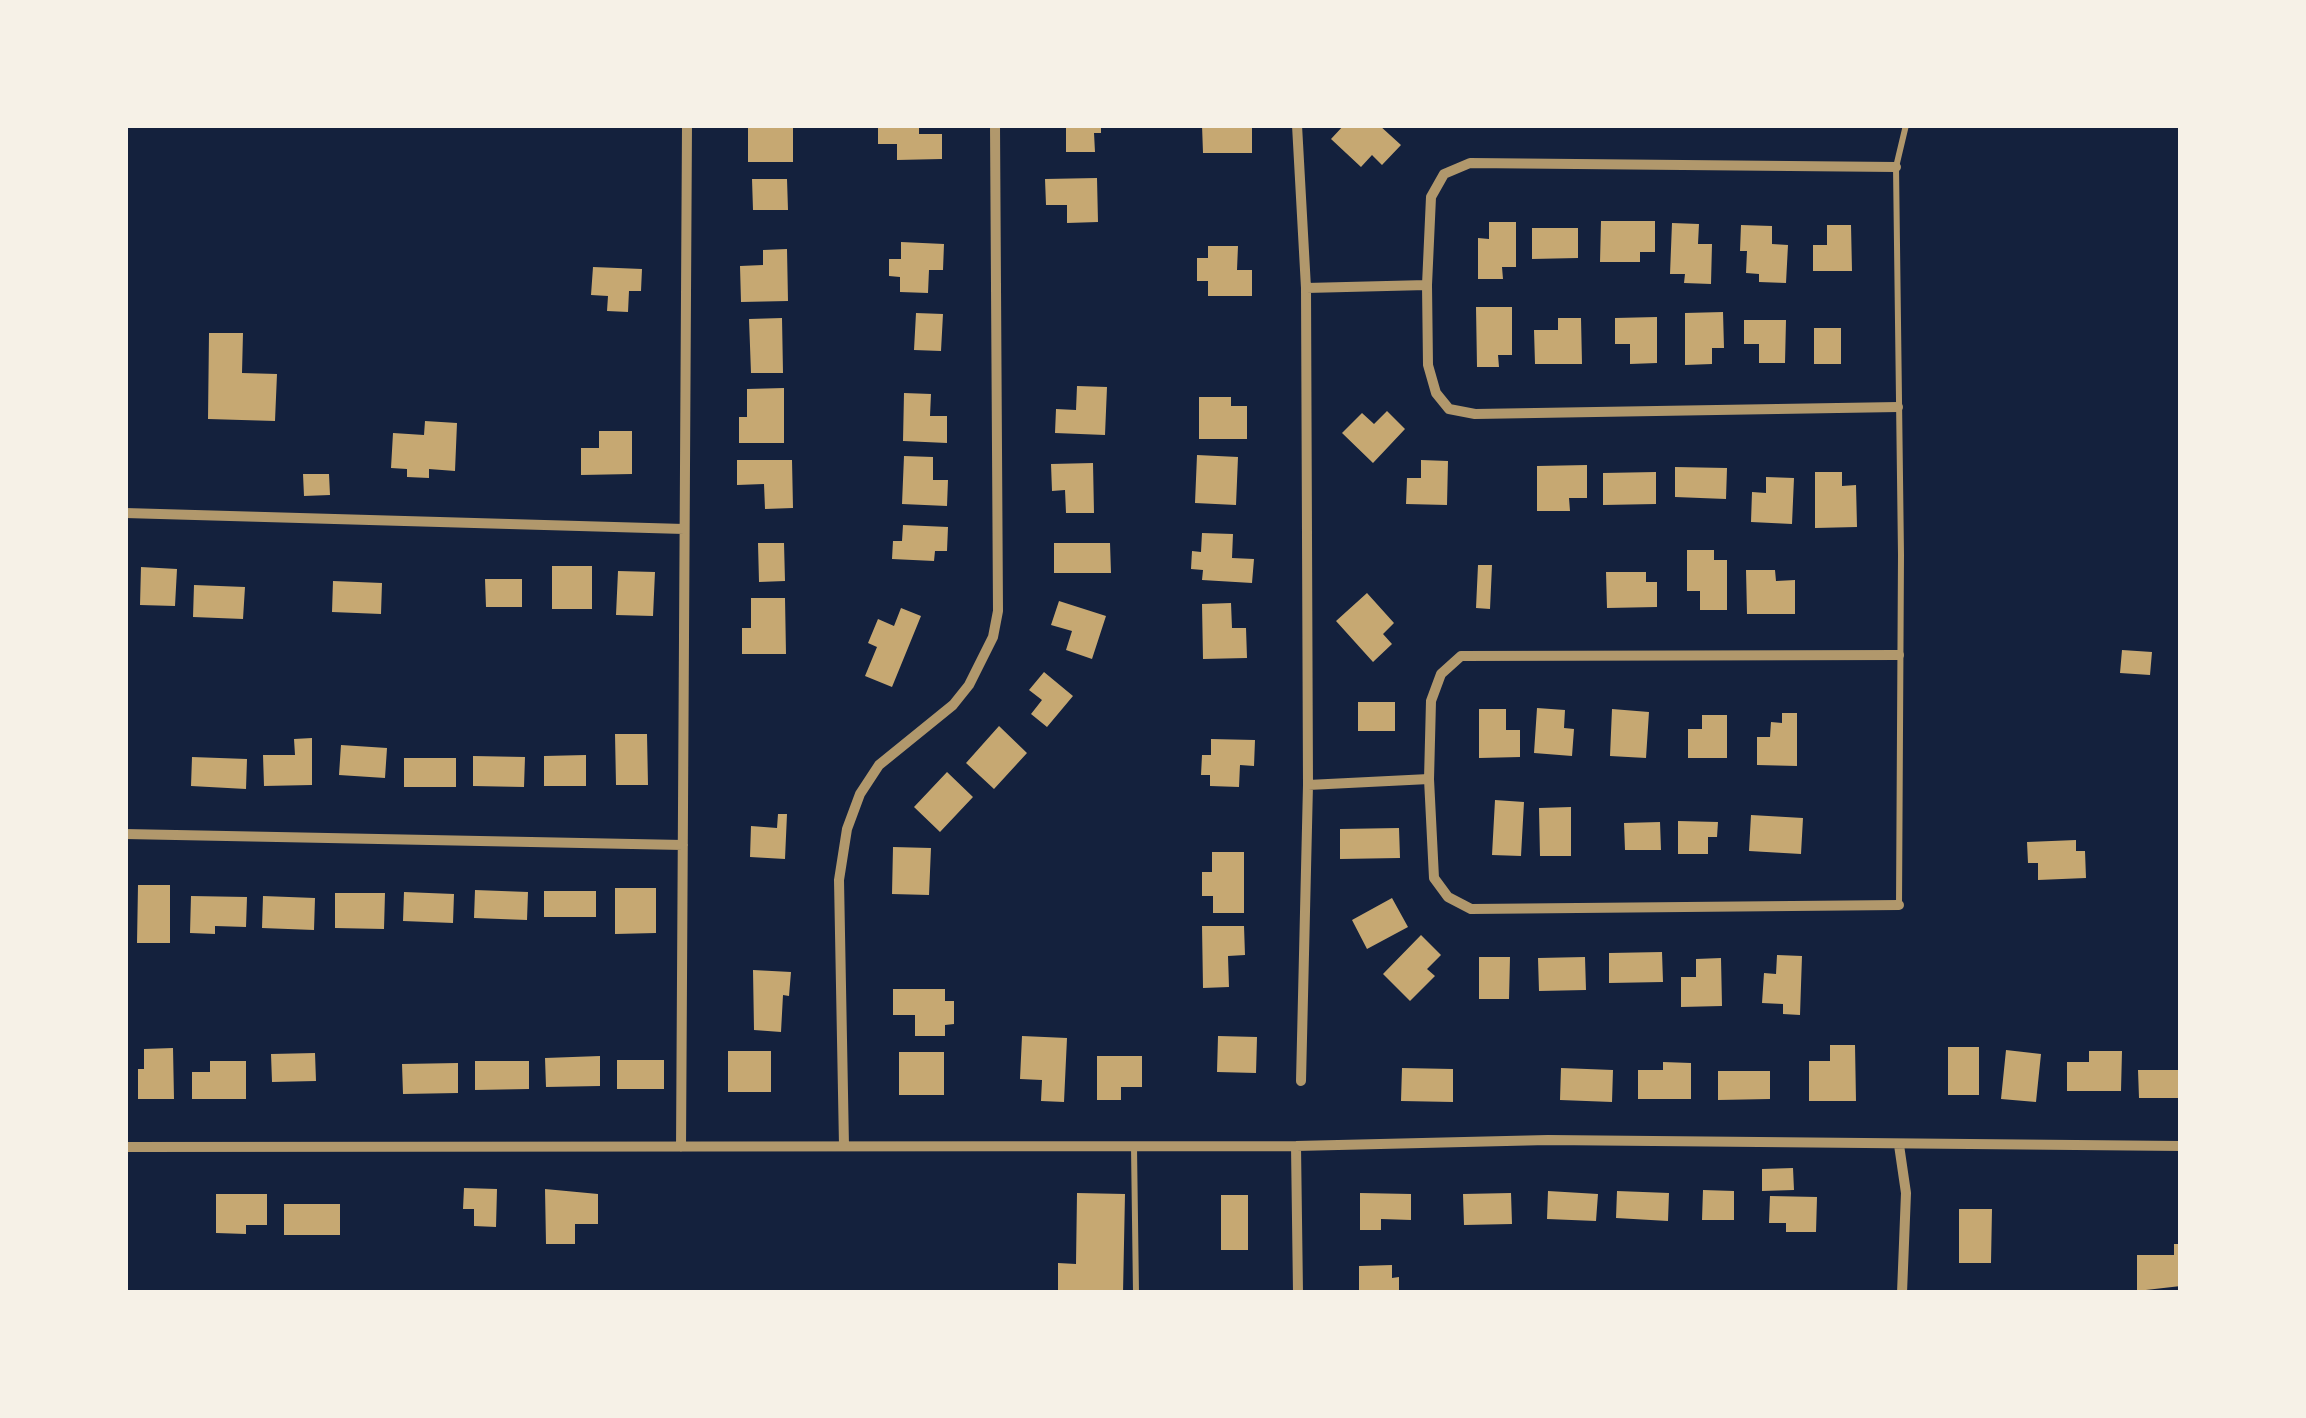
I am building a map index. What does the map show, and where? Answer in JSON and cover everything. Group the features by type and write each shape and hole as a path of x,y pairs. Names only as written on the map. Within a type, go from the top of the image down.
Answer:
{"street":[{"path":"681,1147 687,125"},
{"path":"844,1146 839,880 847,829 860,794 879,765 953,705 969,685 993,637 998,611 995,125"},
{"path":"1296,125 1306,288 1308,784 1301,1081"},
{"path":"1896,166 1470,163 1444,174 1431,196 1427,285 1428,365 1436,392 1449,409 1475,414 1898,408"},
{"path":"1306,288 1427,285"},
{"path":"125,514 684,529"},
{"path":"1898,905 1471,909 1448,897 1434,878 1429,779 1431,701 1441,674 1461,656 1899,656"},
{"path":"1308,784 1429,779"},
{"path":"125,834 682,845"},
{"path":"125,1147 1296,1146 1548,1140 2181,1146"},
{"path":"1900,1145 1906,1193 1902,1293"},
{"path":"1296,1146 1298,1293"}],"lane":[{"path":"1898,905 1896,166 1906,125"},
{"path":"1134,1146 1136,1293"}],"building":[{"path":"748,125 793,125 793,162 748,162"},
{"path":"878,125 919,125 919,134 942,134 942,159 897,160 897,144 878,144"},
{"path":"1066,125 1101,125 1101,133 1094,133 1095,152 1066,152"},
{"path":"1202,125 1252,125 1252,153 1203,153"},
{"path":"1344,125 1379,125 1401,145 1382,165 1372,155 1361,167 1331,139"},
{"path":"1097,178 1098,222 1067,223 1067,205 1046,205 1045,179"},
{"path":"752,179 787,179 788,210 753,210"},
{"path":"1601,221 1655,221 1655,252 1640,252 1640,262 1600,262"},
{"path":"1489,222 1516,222 1516,267 1502,267 1503,279 1478,279 1478,238 1489,239"},
{"path":"1672,223 1699,224 1698,244 1712,244 1711,284 1684,283 1685,274 1670,274"},
{"path":"1741,225 1772,226 1772,244 1788,245 1786,283 1759,282 1759,274 1746,273 1747,251 1740,251"},
{"path":"1827,225 1851,225 1852,271 1813,271 1813,245 1827,245"},
{"path":"1532,228 1578,228 1578,258 1532,259"},
{"path":"901,242 944,244 943,270 929,270 928,293 900,292 900,277 889,276 889,259 901,259"},
{"path":"1208,246 1238,246 1237,270 1252,270 1252,296 1208,296 1208,281 1197,281 1197,258 1208,258"},
{"path":"787,249 788,301 741,302 740,266 763,265 763,250"},
{"path":"593,267 642,269 641,291 629,291 628,312 607,311 608,296 591,295"},
{"path":"1476,307 1512,307 1512,355 1498,355 1499,367 1477,367"},
{"path":"1723,312 1724,348 1712,348 1712,364 1685,365 1685,313"},
{"path":"916,313 943,314 941,351 914,350"},
{"path":"1657,317 1657,363 1630,364 1630,344 1615,344 1615,318"},
{"path":"782,318 783,373 751,373 749,319"},
{"path":"1558,318 1581,318 1582,364 1535,364 1534,330 1558,330"},
{"path":"1744,320 1786,320 1785,363 1759,363 1759,344 1744,344"},
{"path":"1814,328 1841,328 1841,364 1814,364"},
{"path":"209,333 243,333 242,373 277,374 275,421 208,419"},
{"path":"1077,386 1107,387 1105,435 1055,433 1056,409 1076,410"},
{"path":"784,388 784,443 739,443 739,417 747,417 747,389"},
{"path":"904,393 931,394 930,416 947,416 947,443 903,441"},
{"path":"1199,397 1231,397 1231,406 1247,406 1247,439 1199,439"},
{"path":"1387,411 1405,429 1373,463 1342,433 1362,413 1374,424"},
{"path":"425,421 457,423 455,471 429,469 429,478 407,477 407,469 391,468 393,433 424,435"},
{"path":"599,431 632,431 632,474 581,475 581,448 599,448"},
{"path":"1197,455 1238,457 1236,505 1195,503"},
{"path":"904,456 933,457 933,480 948,480 947,506 902,504"},
{"path":"737,460 792,460 793,508 765,509 764,484 737,485"},
{"path":"1421,460 1448,461 1447,505 1406,504 1407,478 1421,478"},
{"path":"1093,463 1094,513 1066,513 1065,490 1052,491 1051,464"},
{"path":"1587,465 1587,498 1569,498 1570,511 1537,511 1537,466"},
{"path":"1675,467 1727,468 1726,499 1675,497"},
{"path":"1656,472 1656,504 1603,505 1603,473"},
{"path":"1815,472 1842,472 1842,486 1856,485 1857,527 1815,528"},
{"path":"303,474 329,474 330,495 304,496"},
{"path":"1766,477 1794,478 1792,524 1751,522 1752,492 1766,493"},
{"path":"903,525 948,527 947,551 935,551 934,561 892,559 893,541 902,541"},
{"path":"1202,533 1233,534 1232,558 1254,559 1252,583 1202,580 1203,570 1191,569 1192,551 1201,552"},
{"path":"758,543 784,543 785,581 759,582"},
{"path":"1054,543 1110,543 1111,573 1054,573"},
{"path":"1687,550 1714,550 1714,560 1727,560 1727,610 1700,610 1700,591 1687,591"},
{"path":"1478,565 1492,565 1490,609 1476,608"},
{"path":"552,566 592,566 592,609 552,609"},
{"path":"141,567 177,569 175,606 140,605"},
{"path":"1746,570 1775,570 1776,581 1795,580 1795,614 1747,614"},
{"path":"618,571 655,572 653,616 616,615"},
{"path":"1606,572 1646,572 1646,582 1657,582 1657,607 1607,608"},
{"path":"485,579 522,579 522,607 486,607"},
{"path":"333,581 382,583 381,614 332,612"},
{"path":"194,585 245,587 243,619 193,617"},
{"path":"1367,593 1394,623 1383,634 1392,644 1373,662 1336,621"},
{"path":"751,598 785,598 786,654 742,654 742,628 751,628"},
{"path":"1059,601 1106,616 1092,659 1066,650 1072,631 1051,625"},
{"path":"1231,603 1232,628 1246,628 1247,658 1203,659 1202,604"},
{"path":"901,608 921,616 892,687 865,676 877,647 868,643 878,619 894,626"},
{"path":"2122,650 2152,652 2150,675 2120,673"},
{"path":"1044,672 1073,696 1047,727 1031,714 1042,700 1029,690"},
{"path":"1358,702 1395,702 1395,731 1358,731"},
{"path":"1537,708 1565,710 1564,728 1574,729 1572,756 1534,753"},
{"path":"1479,709 1506,709 1506,730 1520,730 1520,757 1479,758"},
{"path":"1612,709 1649,712 1646,758 1610,756"},
{"path":"1782,713 1797,713 1797,766 1757,765 1757,737 1770,737 1771,722 1782,723"},
{"path":"1702,715 1727,715 1727,758 1688,758 1688,729 1702,729"},
{"path":"999,726 1027,753 994,789 966,763"},
{"path":"615,734 647,734 648,785 616,785"},
{"path":"312,738 312,785 264,786 263,755 295,755 294,739"},
{"path":"1211,739 1255,740 1254,766 1240,765 1239,787 1210,786 1210,775 1201,775 1202,755 1211,755"},
{"path":"341,745 387,748 385,778 339,775"},
{"path":"586,755 586,786 544,786 544,756"},
{"path":"473,756 525,757 524,787 473,786"},
{"path":"192,757 247,759 246,789 191,786"},
{"path":"404,758 456,758 456,787 404,787"},
{"path":"947,772 973,797 940,832 914,807"},
{"path":"1495,800 1524,802 1521,856 1492,855"},
{"path":"1571,807 1571,856 1540,856 1539,808"},
{"path":"778,814 787,814 785,859 750,857 751,826 777,828"},
{"path":"1751,815 1803,818 1801,854 1749,851"},
{"path":"1678,821 1718,822 1717,837 1708,837 1708,854 1678,854"},
{"path":"1660,822 1661,850 1625,850 1624,823"},
{"path":"1399,828 1400,858 1340,859 1340,829"},
{"path":"2076,840 2076,851 2085,851 2086,878 2038,880 2038,863 2028,863 2027,842"},
{"path":"893,847 931,848 929,895 892,894"},
{"path":"1212,852 1244,852 1244,913 1213,913 1213,896 1202,896 1202,872 1212,872"},
{"path":"138,885 170,885 170,943 137,943"},
{"path":"615,888 656,888 656,933 615,934"},
{"path":"475,890 528,892 527,920 474,918"},
{"path":"544,891 596,891 596,917 544,917"},
{"path":"404,892 454,894 453,923 403,921"},
{"path":"335,893 385,893 384,929 335,928"},
{"path":"191,896 247,897 246,927 215,926 215,934 190,933"},
{"path":"263,896 315,898 314,930 262,928"},
{"path":"1392,898 1408,927 1367,949 1352,920"},
{"path":"1202,926 1244,926 1245,955 1228,956 1229,987 1203,988"},
{"path":"1421,935 1441,955 1427,969 1435,976 1410,1001 1383,974"},
{"path":"1662,952 1663,982 1609,983 1609,953"},
{"path":"1777,955 1802,956 1800,1015 1783,1014 1783,1004 1762,1003 1764,973 1776,974"},
{"path":"1479,957 1510,957 1509,999 1479,999"},
{"path":"1585,957 1586,990 1539,991 1538,958"},
{"path":"1721,958 1722,1006 1681,1007 1681,977 1696,977 1696,959"},
{"path":"753,970 791,972 789,996 783,995 781,1032 754,1030"},
{"path":"893,989 945,989 945,1001 954,1001 954,1024 945,1025 945,1036 915,1036 915,1015 893,1015"},
{"path":"1022,1036 1067,1038 1064,1102 1041,1101 1042,1080 1020,1079"},
{"path":"1218,1036 1257,1037 1256,1073 1217,1072"},
{"path":"1830,1045 1855,1045 1856,1101 1809,1101 1809,1061 1830,1061"},
{"path":"1948,1047 1979,1047 1979,1095 1948,1095"},
{"path":"173,1048 174,1099 138,1099 138,1069 144,1069 144,1049"},
{"path":"2006,1050 2041,1054 2036,1102 2001,1099"},
{"path":"728,1051 771,1051 771,1092 728,1092"},
{"path":"2089,1051 2122,1051 2121,1091 2067,1091 2067,1062 2089,1062"},
{"path":"899,1052 944,1052 944,1095 899,1095"},
{"path":"315,1053 316,1081 272,1082 271,1054"},
{"path":"600,1056 600,1086 546,1087 545,1058"},
{"path":"1097,1056 1142,1056 1142,1087 1121,1087 1121,1100 1097,1100"},
{"path":"617,1060 664,1060 664,1089 617,1089"},
{"path":"210,1061 246,1061 246,1099 192,1099 192,1072 210,1072"},
{"path":"475,1061 529,1061 529,1089 475,1090"},
{"path":"1663,1062 1691,1063 1691,1099 1638,1099 1638,1070 1663,1070"},
{"path":"458,1063 458,1093 403,1094 402,1064"},
{"path":"1402,1068 1453,1069 1453,1102 1401,1101"},
{"path":"1561,1068 1613,1070 1612,1102 1560,1100"},
{"path":"2138,1070 2181,1070 2181,1098 2139,1098"},
{"path":"1718,1071 1770,1071 1770,1099 1718,1100"},
{"path":"1793,1168 1794,1190 1762,1191 1762,1169"},
{"path":"464,1188 497,1189 496,1227 474,1226 474,1209 463,1209"},
{"path":"545,1189 598,1194 598,1224 575,1224 575,1244 546,1244"},
{"path":"1703,1190 1734,1191 1734,1220 1702,1220"},
{"path":"1548,1191 1598,1194 1596,1221 1547,1219"},
{"path":"1617,1191 1669,1193 1668,1221 1616,1218"},
{"path":"1077,1193 1125,1194 1123,1293 1058,1293 1058,1263 1076,1264"},
{"path":"1360,1193 1411,1194 1411,1220 1381,1219 1381,1230 1360,1230"},
{"path":"1511,1193 1512,1224 1464,1225 1463,1194"},
{"path":"216,1194 267,1194 267,1225 246,1225 246,1234 216,1233"},
{"path":"1221,1195 1248,1195 1248,1250 1221,1250"},
{"path":"1770,1196 1817,1197 1816,1232 1786,1232 1786,1223 1769,1223"},
{"path":"284,1204 340,1204 340,1235 284,1235"},
{"path":"1959,1209 1992,1209 1991,1263 1959,1263"},
{"path":"2174,1244 2181,1244 2181,1286 2137,1291 2137,1255 2174,1255"},
{"path":"1392,1265 1392,1278 1399,1277 1399,1293 1359,1293 1359,1266"}]}
